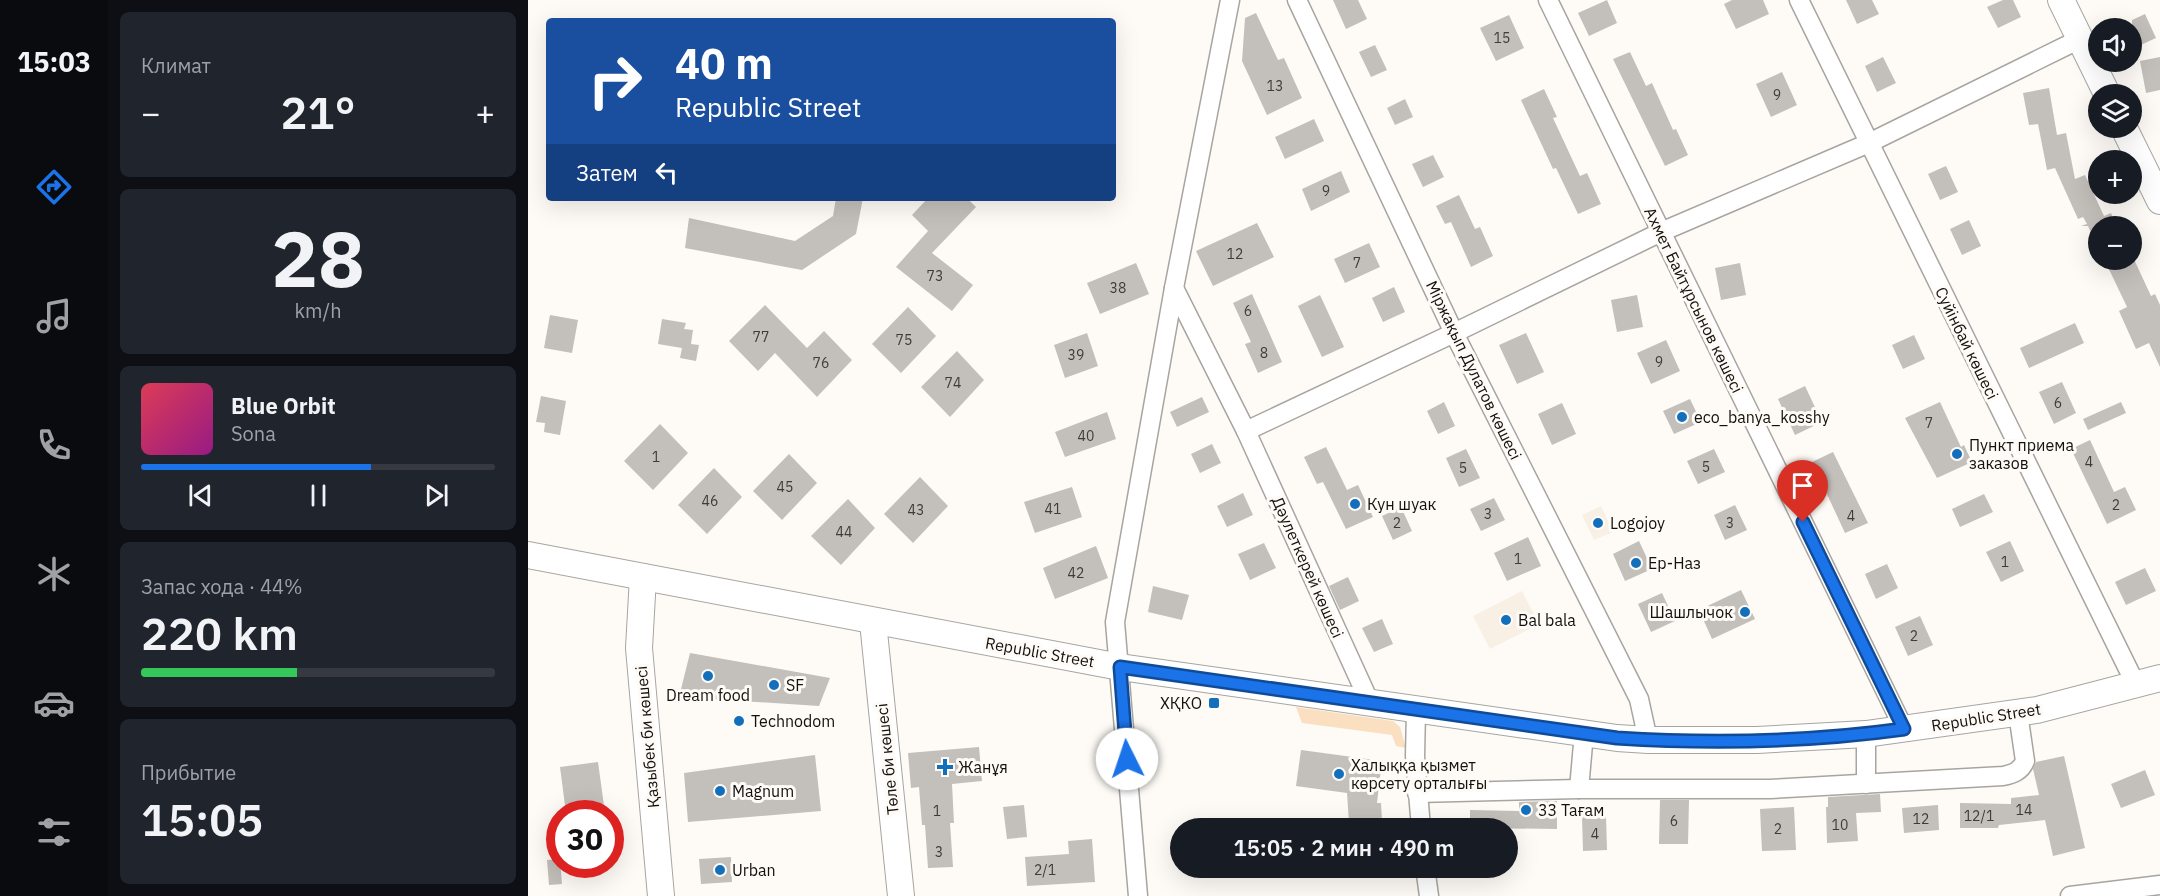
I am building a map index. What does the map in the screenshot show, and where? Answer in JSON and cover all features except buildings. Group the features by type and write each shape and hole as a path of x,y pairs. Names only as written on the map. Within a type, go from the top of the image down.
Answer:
{"main road":[{"path":"2061,0 2103,84"},
{"path":"2129,138 2160,201"},
{"name":"Republic Street","path":"528,555 1120,667 1416,711 1648,740 1760,740 1866,734 2037,710 2148,682"},
{"name":"Қазыбек би көшесі","path":"643,577 639,648 661,896"},
{"name":"Төле би көшесі","path":"873,622 901,896"}],"street":[{"path":"1138,896 1115,622 1174,288 1230,0"},
{"name":"Міржақып Дулатов көшесі","path":"1297,0 1454,333 1639,699 1648,740"},
{"name":"Ахмет Байтұрсынов көшесі","path":"1548,0 1904,729"},
{"name":"Суйінбай көшесі","path":"1799,0 1869,143 2148,682"},
{"path":"1246,431 1661,232 1869,143 2080,39"},
{"name":"Дәулеткерей көшесі","path":"1174,288 1246,431 1370,703"},
{"path":"1416,711 1417,793 1420,818"},
{"path":"1417,793 1579,789 1770,789 2013,774 2023,767 2025,761 2018,713"},
{"path":"1579,789 1584,733"},
{"path":"1866,734 1866,784"},
{"path":"1427,878 1429,896"},
{"path":"2070,896 2160,885"}],"shaded area":[{"name":"Logojoy","path":"1601,506 1613,532 1594,540 1582,515"},
{"name":"Bal bala","path":"1522,591 1539,624 1490,649 1473,616"},
{"path":"1296,707 1393,721 1400,727 1406,748 1396,746 1392,735 1302,723"}],"place":[{"name":"eco_banya_kosshy","path":"1682,417"},
{"name":"Пункт приема заказов","path":"1957,454"},
{"name":"Кун шуак","path":"1355,504"},
{"name":"Logojoy","path":"1598,523"},
{"name":"Ер-Наз","path":"1636,563"},
{"name":"Шашлычок","path":"1745,612"},
{"name":"Bal bala","path":"1506,620"},
{"name":"Dream food","path":"708,676"},
{"name":"SF","path":"774,685"},
{"name":"ХҚКО","path":"1214,703"},
{"name":"Technodom","path":"739,721"},
{"name":"Жанұя","path":"945,767"},
{"name":"Халыққа қызмет көрсету орталығы","path":"1339,774"},
{"name":"Magnum","path":"720,791"},
{"name":"33 Тағам","path":"1526,810"},
{"name":"Urban","path":"720,870"}],"route":[{"path":"1127,759 1120,667 1617,738 1760,740 1866,734 1904,729 1803,522"}]}
